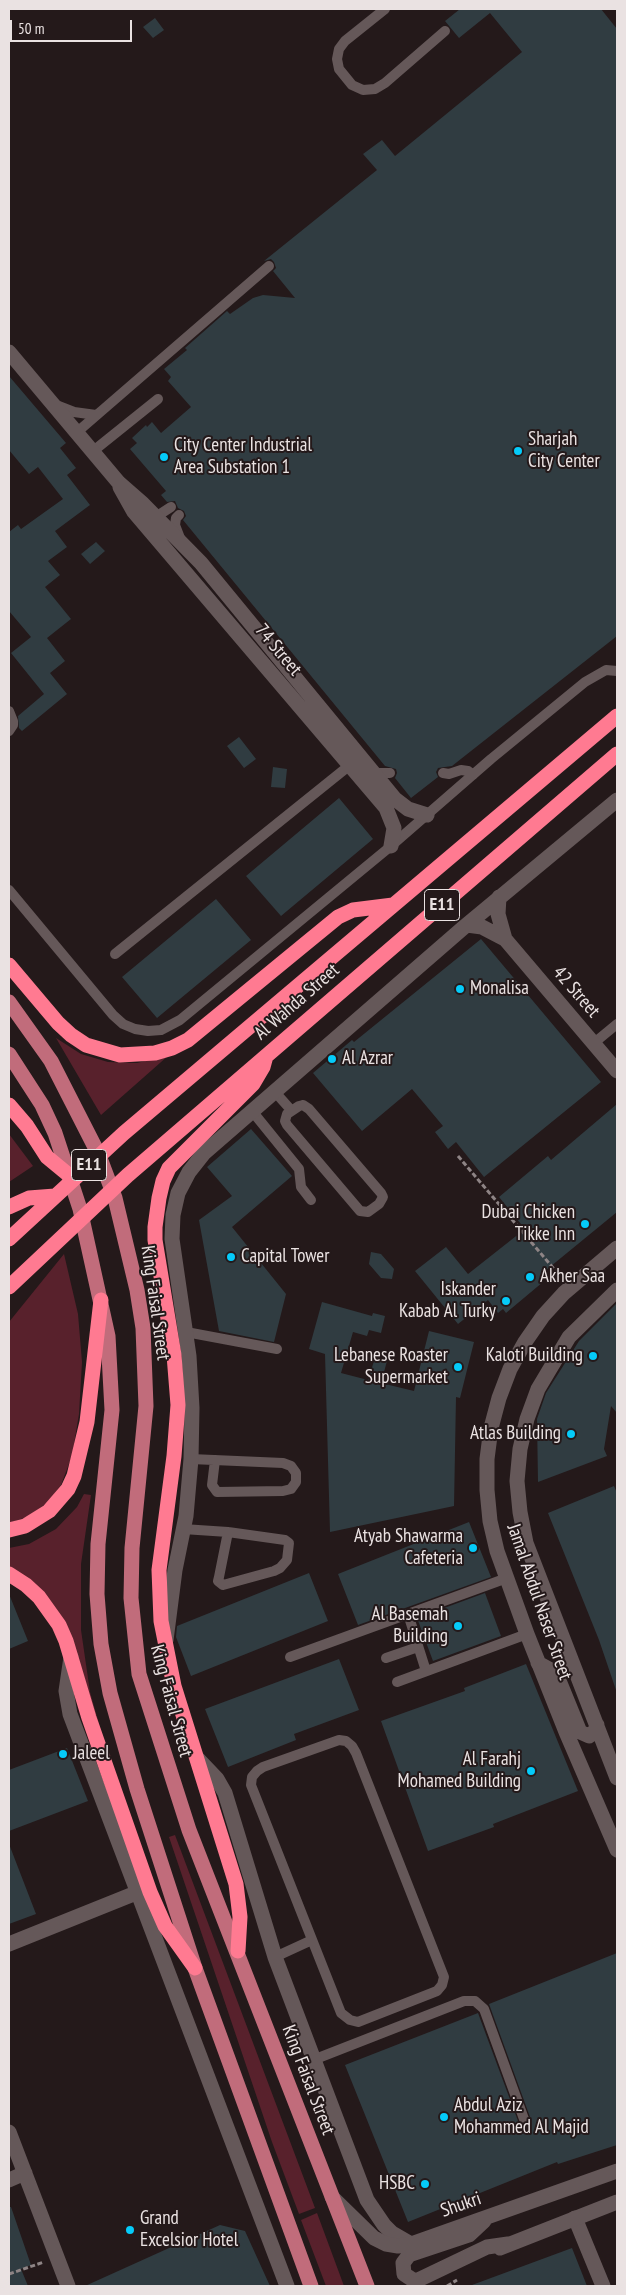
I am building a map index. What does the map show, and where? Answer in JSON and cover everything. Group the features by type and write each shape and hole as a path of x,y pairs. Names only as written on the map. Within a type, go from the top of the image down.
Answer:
{"highway":[{"name":"Al Wahda Street","path":"9,1239 124,1133 617,716"},
{"name":"Al Wahda Street","path":"9,1287 128,1175 617,754"},
{"path":"9,965 58,1023 86,1045 120,1055 155,1053 188,1040 338,917 353,910 393,905"},
{"path":"238,1950 240,1917 236,1884 174,1686 160,1613 159,1570 175,1447 178,1405 174,1355 155,1240 158,1198 169,1168 253,1084 263,1067 266,1056"},
{"path":"9,1105 27,1126 47,1157 70,1176"},
{"path":"9,1207 20,1200 55,1196"},
{"path":"9,1530 25,1526 49,1511 68,1489 74,1476 87,1422 101,1300"},
{"path":"9,1574 26,1585 50,1610 66,1640 88,1718 150,1892 165,1926 195,1968"}],"main road":[{"name":"King Faisal Street","path":"9,1002 51,1060 107,1175 122,1223 137,1290 145,1367 144,1444 131,1573 135,1649 139,1674 192,1838 238,1950 367,2286"},
{"path":"9,1054 42,1105 55,1133 70,1176 90,1249 101,1300 110,1364 112,1410 97,1569 101,1644 110,1693 137,1789 195,1968 311,2286"}],"street":[{"name":"74 Street","path":"9,352 118,483 129,504 183,546 207,571 402,805 415,813 427,815"},
{"name":"74 Street","path":"150,520 390,814 394,828 391,846"},
{"path":"165,1646 183,1528 191,1459 192,1408 186,1332 172,1239 172,1216 178,1193 189,1172 204,1153 499,897 617,800"},
{"name":"42 Street","path":"499,897 498,914 505,939"},
{"name":"42 Street","path":"467,925 482,927 505,939 617,1072"},
{"name":"Jamal Abdul Naser Street","path":"617,1248 570,1288 543,1316 525,1342 505,1384 491,1428 487,1459 490,1521 497,1551 538,1663 617,1850"},
{"name":"Jamal Abdul Naser Street","path":"617,1290 569,1336 538,1389 527,1419 520,1449 518,1480 520,1512 526,1543 617,1778"},
{"path":"71,1657 66,1691 70,1714 287,2286"},
{"path":"538,1663 549,1669 558,1678 580,1732 589,1736 596,1730 597,1725"},
{"path":"197,1758 217,1779 224,1793 275,1958 372,2208 392,2233 411,2244"},
{"path":"9,1944 136,1892"},
{"path":"9,2132 68,2286"},
{"name":"Shukri","path":"331,2196 374,2238 386,2244 398,2246 411,2244 617,2171"},
{"path":"9,2180 24,2173"},
{"path":"428,2286 508,2244 617,2202"},
{"path":"486,2217 469,2235 409,2255 402,2263 404,2274 413,2280 418,2280 487,2247 508,2244"},
{"path":"575,2218 603,2286"}],"lane":[{"path":"385,9 339,49 337,59 339,69 352,86 363,90 385,83 445,31"},
{"path":"76,433 269,266"},
{"path":"92,452 158,399"},
{"path":"53,404 74,412 96,414"},
{"path":"150,520 175,511 175,524 183,546"},
{"path":"9,890 113,1015 123,1024 135,1029 161,1030 180,1020 391,846 585,682 606,670 617,671"},
{"path":"9,711 13,721 9,731"},
{"path":"115,954 350,765"},
{"path":"443,772 449,774 461,770 468,771 473,775"},
{"path":"374,773 390,773"},
{"path":"594,1043 617,1024"},
{"path":"275,1092 291,1110"},
{"path":"303,1105 310,1109 381,1193 380,1204 368,1212 358,1209 288,1125 285,1118 291,1110 303,1105"},
{"path":"252,1112 299,1169 301,1187 311,1200"},
{"path":"186,1332 277,1349"},
{"path":"191,1459 215,1460 283,1463 292,1466 296,1473 296,1482 291,1489 283,1491 217,1492 212,1488 215,1460"},
{"path":"183,1528 228,1532 285,1540 289,1543 287,1560 280,1568 274,1571 223,1585 220,1584 218,1577 228,1532"},
{"path":"290,1657 507,1578"},
{"path":"408,1614 426,1671"},
{"path":"397,1682 527,1634"},
{"path":"386,1658 418,1646"},
{"path":"339,1740 346,1741 356,1753 442,1974 442,1985 437,1991 363,2021 350,2020 341,2013 312,1940 253,1792 252,1777 256,1771 263,1767 339,1740"},
{"path":"275,1958 312,1940"},
{"path":"313,2060 464,2001 475,2001 484,2009 524,2119"}],"path":[{"path":"458,1156 570,1288"},
{"path":"9,2274 57,2258"}],"shaded area":[{"path":"56,1038 81,1054 108,1062 137,1063 169,1055 101,1115"},
{"path":"9,1134 33,1166 9,1182"},
{"path":"64,1254 78,1314 82,1362 79,1414 72,1456 61,1485 47,1503 27,1517 9,1523 9,1322"},
{"path":"84,1494 91,1495 81,1564 81,1630 90,1692 111,1766 77,1654 9,1567 9,1548 29,1544 56,1529 77,1507"},
{"path":"175,1835 315,2208 299,2214 272,2142 169,1837"},
{"path":"317,2213 344,2286 326,2286 301,2220"}],"building":[{"path":"460,9 601,9 617,29 617,636 452,766 438,768 436,772 438,777 411,798 395,778 396,769 385,766 183,520 186,516 184,511 178,508 175,501 167,502 161,495 166,491 130,449 137,443 132,438 146,425 147,427 152,422 161,433 191,407 168,381 171,377 164,369 187,350 185,348 227,311 230,314 253,298 263,295 295,298 273,271 276,268 274,262 271,259 264,261 377,170 363,154 382,140 395,156 522,52 490,13 459,38 445,21"},
{"path":"155,18 164,30 153,38 143,27"},
{"path":"9,376 66,443 60,448 76,468 67,475 90,505 55,531 67,547 48,561 60,575 45,587 71,619 47,638 65,661 50,673 67,694 22,731 19,728 18,716 44,694 11,653 31,637 9,611 9,532 18,525 21,529 63,499 38,467 29,474 9,450"},
{"path":"96,542 105,551 90,564 81,554"},
{"path":"239,737 256,759 244,768 227,746"},
{"path":"273,767 287,769 285,788 271,787"},
{"path":"339,798 373,839 281,916 246,876"},
{"path":"216,899 251,940 157,1018 122,977"},
{"path":"481,939 601,1082 484,1177 456,1142 448,1149 435,1132 443,1126 412,1089 362,1131 313,1073"},
{"path":"617,1104 617,1212 545,1271 547,1273 540,1279 543,1282 506,1313 503,1309 498,1313 488,1300 458,1324 415,1271 446,1247 468,1274 525,1229 499,1197 548,1156 551,1160"},
{"name":"Capital Tower","path":"251,1129 292,1176 232,1227 286,1294 274,1342 219,1331 199,1220 232,1196 207,1167"},
{"path":"371,1252 381,1254 394,1269 392,1279 381,1278 369,1264"},
{"path":"322,1302 372,1316 373,1313 385,1316 381,1333 369,1330 367,1336 353,1332 341,1373 368,1380 375,1358 387,1361 381,1383 414,1391 429,1331 474,1342 460,1398 456,1397 454,1506 330,1532 325,1354 309,1349"},
{"path":"617,1303 617,1413 611,1406 604,1449 607,1456 538,1482 537,1419 546,1393 579,1341"},
{"path":"614,1486 617,1493 616,1690 599,1640 548,1513"},
{"path":"469,1522 491,1577 358,1625 338,1574"},
{"path":"309,1573 328,1621 191,1676 176,1637 177,1626"},
{"name":"Al Basemah Building","path":"485,1593 501,1636 433,1661 417,1618"},
{"path":"9,1594 28,1641 9,1649"},
{"path":"339,1659 359,1710 294,1734 296,1740 228,1767 205,1709"},
{"path":"526,1664 578,1791 493,1824 494,1827 428,1851 381,1721 465,1691 464,1688"},
{"path":"67,1748 88,1801 9,1831 9,1770"},
{"path":"9,1844 36,1914 9,1924"},
{"path":"617,1953 617,2145 558,2164 557,2162 408,2222 345,2065 478,2013 518,2121 522,2126 527,2125 531,2121 530,2117 489,2004"},
{"path":"9,2207 11,2207 31,2265 21,2269 28,2286 9,2286"},
{"path":"220,2225 245,2231 270,2286 85,2286"},
{"path":"572,2248 587,2286 472,2286 472,2285"}],"place":[{"name":"Sharjah City Center","path":"518,451"},
{"name":"City Center Industrial Area Substation 1","path":"164,457"},
{"name":"Monalisa","path":"460,989"},
{"name":"Al Azrar","path":"332,1059"},
{"name":"Dubai Chicken Tikke Inn","path":"585,1224"},
{"name":"Capital Tower","path":"231,1257"},
{"name":"Akher Saa","path":"530,1277"},
{"name":"Iskander Kabab Al Turky","path":"506,1301"},
{"name":"Kaloti Building","path":"593,1356"},
{"name":"Lebanese Roaster Supermarket","path":"458,1367"},
{"name":"Atlas Building","path":"571,1434"},
{"name":"Atyab Shawarma Cafeteria","path":"473,1548"},
{"name":"Al Basemah Building","path":"458,1626"},
{"name":"Jaleel","path":"63,1754"},
{"name":"Al Farahj Mohamed Building","path":"531,1771"},
{"name":"Abdul Aziz Mohammed Al Majid","path":"444,2117"},
{"name":"HSBC","path":"425,2184"},
{"name":"Grand Excelsior Hotel","path":"130,2230"}]}
